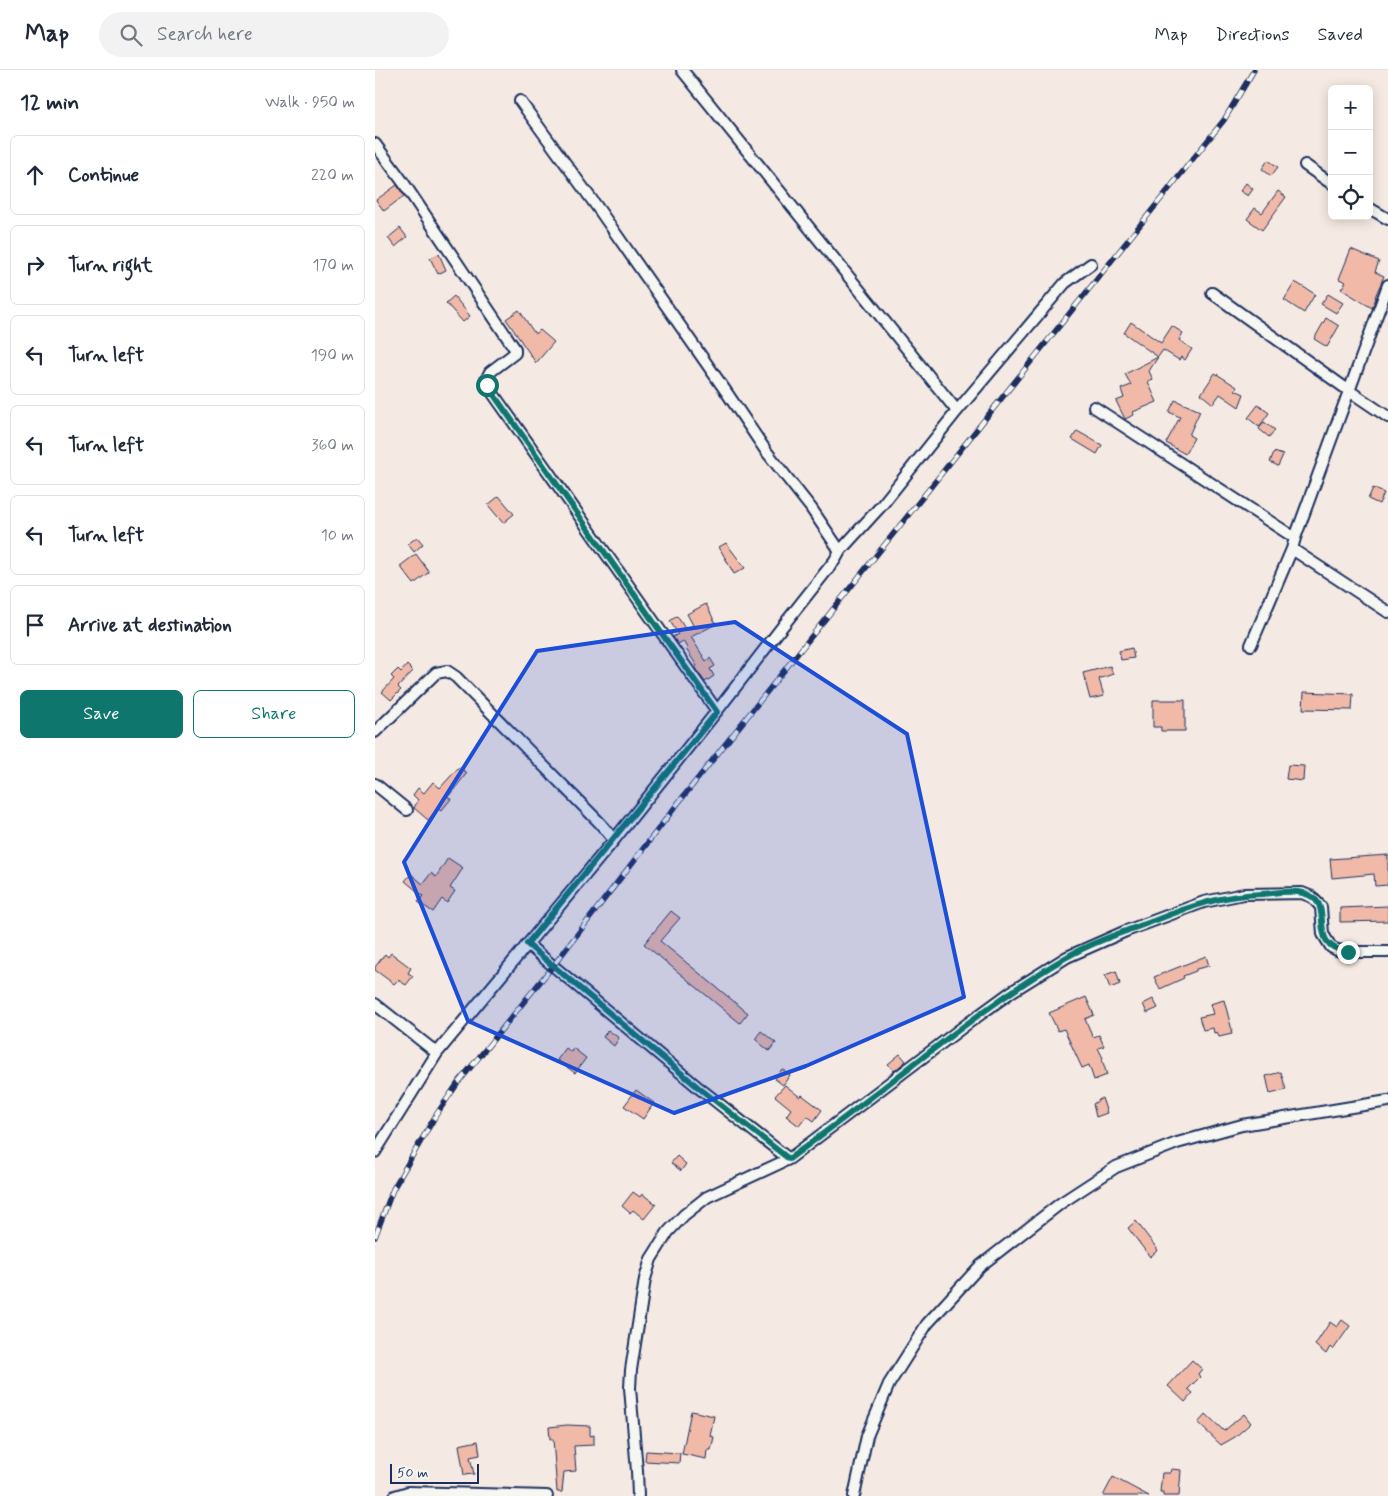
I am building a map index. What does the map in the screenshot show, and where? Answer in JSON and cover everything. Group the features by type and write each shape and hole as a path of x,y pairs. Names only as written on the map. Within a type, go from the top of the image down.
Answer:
{"street":[{"path":"682,70 957,411"},
{"path":"520,101 611,227 766,451 811,508 840,551"},
{"path":"375,144 515,349 515,353 490,372 486,380 487,385 717,712"},
{"path":"1305,166 1328,181"},
{"path":"1373,210 1388,219"},
{"path":"375,1152 437,1053 614,840 717,712 840,551 882,505 957,411 1065,283 1091,264"},
{"path":"1251,645 1292,549 1348,390 1388,284"},
{"path":"1212,293 1388,417"},
{"path":"1094,407 1295,538"},
{"path":"1292,549 1388,612"},
{"path":"375,732 436,673 447,671 456,676 593,816 614,840"},
{"path":"375,784 407,810"},
{"path":"638,1496 631,1370 645,1278 651,1259 668,1232 684,1215 707,1197 789,1159 967,1024 1011,992 1059,962 1126,931 1204,902 1243,894 1302,893 1312,896 1321,907 1323,934 1331,947 1348,952 1388,952"},
{"path":"527,944 699,1088 789,1159"},
{"path":"375,1004 437,1053"},
{"path":"854,1496 867,1436 889,1384 927,1324 980,1266 1061,1203 1116,1167 1177,1143 1242,1125 1388,1101"},
{"path":"395,1496 408,1492 547,1496"}],"highlighted area":[{"path":"735,622 907,734 964,997 806,1066 674,1113 468,1021 404,862 537,651"}],"building":[{"path":"1268,160 1278,167 1271,176 1262,169"},
{"path":"1246,183 1253,189 1248,196 1240,191"},
{"path":"397,185 404,196 384,211 376,200"},
{"path":"1278,191 1286,197 1262,230 1247,219 1255,208 1262,213"},
{"path":"400,228 407,237 395,247 388,238"},
{"path":"1351,249 1379,261 1375,272 1384,276 1372,308 1341,289 1346,282 1339,279"},
{"path":"439,254 446,270 438,274 430,258"},
{"path":"1295,282 1315,294 1304,313 1284,300"},
{"path":"1328,294 1343,303 1336,313 1321,304"},
{"path":"454,296 470,316 463,322 446,303"},
{"path":"519,310 535,334 540,330 554,342 536,363 506,319"},
{"path":"1326,318 1339,326 1327,347 1314,339"},
{"path":"1131,322 1161,343 1172,326 1183,333 1179,340 1192,349 1185,360 1181,357 1179,360 1163,350 1158,357 1124,333"},
{"path":"1158,357 1149,371 1153,380 1148,382 1157,402 1133,412 1134,415 1125,419 1116,401 1124,398 1121,389 1131,385 1125,374"},
{"path":"1215,373 1237,387 1235,390 1244,394 1239,407 1220,394 1213,404 1201,394"},
{"path":"1175,400 1200,411 1189,435 1194,438 1185,454 1166,443 1180,417 1169,412"},
{"path":"1258,405 1269,413 1259,427 1248,418"},
{"path":"1264,422 1275,430 1269,437 1259,429"},
{"path":"1077,431 1102,445 1097,454 1072,439"},
{"path":"1274,452 1283,455 1278,466 1270,462"},
{"path":"1373,488 1384,493 1379,504 1368,499"},
{"path":"499,496 514,514 503,523 488,505"},
{"path":"417,537 423,544 414,552 408,544"},
{"path":"726,543 745,568 734,574 719,547"},
{"path":"416,554 429,572 414,584 400,566"},
{"path":"706,604 716,624 691,637 706,661 710,658 715,666 710,669 714,676 705,682 695,668 697,666 683,641 678,644 673,637 678,634 670,621 677,616 686,630 693,625 687,614"},
{"path":"1132,648 1134,658 1121,660 1119,651"},
{"path":"407,665 413,671 398,687 401,690 391,700 382,692 394,679 391,676 398,669 401,672"},
{"path":"1110,666 1113,674 1099,679 1104,696 1090,699 1083,673"},
{"path":"1304,692 1353,694 1352,710 1303,709"},
{"path":"1153,700 1185,700 1185,731 1161,731 1161,727 1153,727"},
{"path":"1288,765 1304,766 1303,781 1286,779"},
{"path":"459,767 467,773 448,797 451,799 441,811 438,809 428,820 414,808 418,800 413,795 418,788 424,793 433,782 440,788"},
{"path":"1388,855 1388,885 1375,886 1374,874 1332,878 1330,859"},
{"path":"448,858 463,868 450,888 455,891 447,903 442,899 433,912 418,902 423,896 405,881 411,874 423,884 431,873 436,877"},
{"path":"1388,906 1388,921 1340,922 1340,908"},
{"path":"671,911 680,918 660,941 748,1013 740,1023 644,944"},
{"path":"391,953 411,968 408,973 413,976 406,985 398,980 394,984 375,970 375,967 385,954 388,957"},
{"path":"1206,956 1209,966 1196,969 1196,971 1183,976 1184,978 1160,989 1154,977"},
{"path":"1116,971 1120,984 1110,988 1105,975"},
{"path":"1086,997 1094,1015 1085,1019 1093,1037 1099,1035 1104,1046 1098,1048 1103,1058 1107,1075 1094,1080 1089,1065 1082,1068 1064,1029 1058,1031 1049,1013"},
{"path":"1153,999 1158,1008 1147,1013 1143,1004"},
{"path":"1224,1000 1232,1034 1219,1037 1217,1032 1214,1033 1213,1028 1203,1030 1199,1017 1213,1014 1210,1004"},
{"path":"608,1030 619,1038 614,1046 603,1037"},
{"path":"761,1031 776,1043 769,1051 755,1039"},
{"path":"566,1048 571,1052 573,1048 586,1058 575,1073 557,1060"},
{"path":"900,1054 906,1061 894,1071 888,1064"},
{"path":"782,1069 790,1075 783,1085 775,1079"},
{"path":"1281,1072 1286,1090 1270,1094 1266,1076"},
{"path":"785,1085 800,1097 802,1095 822,1110 814,1121 807,1116 799,1126 786,1116 791,1109 775,1096"},
{"path":"636,1090 654,1103 643,1119 624,1106"},
{"path":"1102,1098 1107,1113 1096,1117 1093,1104"},
{"path":"677,1156 686,1164 681,1171 671,1163"},
{"path":"633,1192 640,1197 642,1194 656,1204 644,1219 633,1210 630,1213 622,1206"},
{"path":"1136,1221 1158,1250 1150,1257 1128,1228"},
{"path":"1342,1320 1350,1326 1333,1350 1330,1347 1326,1354 1315,1345 1330,1322 1337,1327"},
{"path":"1192,1360 1202,1369 1198,1374 1200,1377 1188,1389 1193,1393 1185,1402 1168,1386"},
{"path":"691,1411 714,1416 710,1436 714,1437 711,1450 707,1450 706,1459 682,1454"},
{"path":"1206,1414 1224,1431 1244,1414 1251,1423 1235,1437 1221,1445 1198,1423"},
{"path":"567,1425 590,1426 590,1436 594,1435 594,1445 574,1446 576,1471 564,1472 562,1492 557,1492 553,1439 550,1439 549,1427"},
{"path":"478,1441 480,1455 470,1457 474,1474 464,1475 459,1445"},
{"path":"646,1451 680,1453 679,1463 645,1461"},
{"path":"1171,1469 1181,1470 1179,1496 1163,1496 1163,1492 1160,1492 1162,1473 1170,1473"},
{"path":"1113,1477 1149,1496 1103,1496"}],"railway":[{"path":"375,1237 393,1189 436,1115 458,1083 553,966 679,802 1224,120 1254,70"}],"route":[{"path":"487,385 717,712 527,944 699,1088 789,1159 1011,992 1067,957 1126,931 1204,902 1243,894 1302,893 1312,896 1321,907 1323,934 1326,940 1331,947 1348,952"}]}
